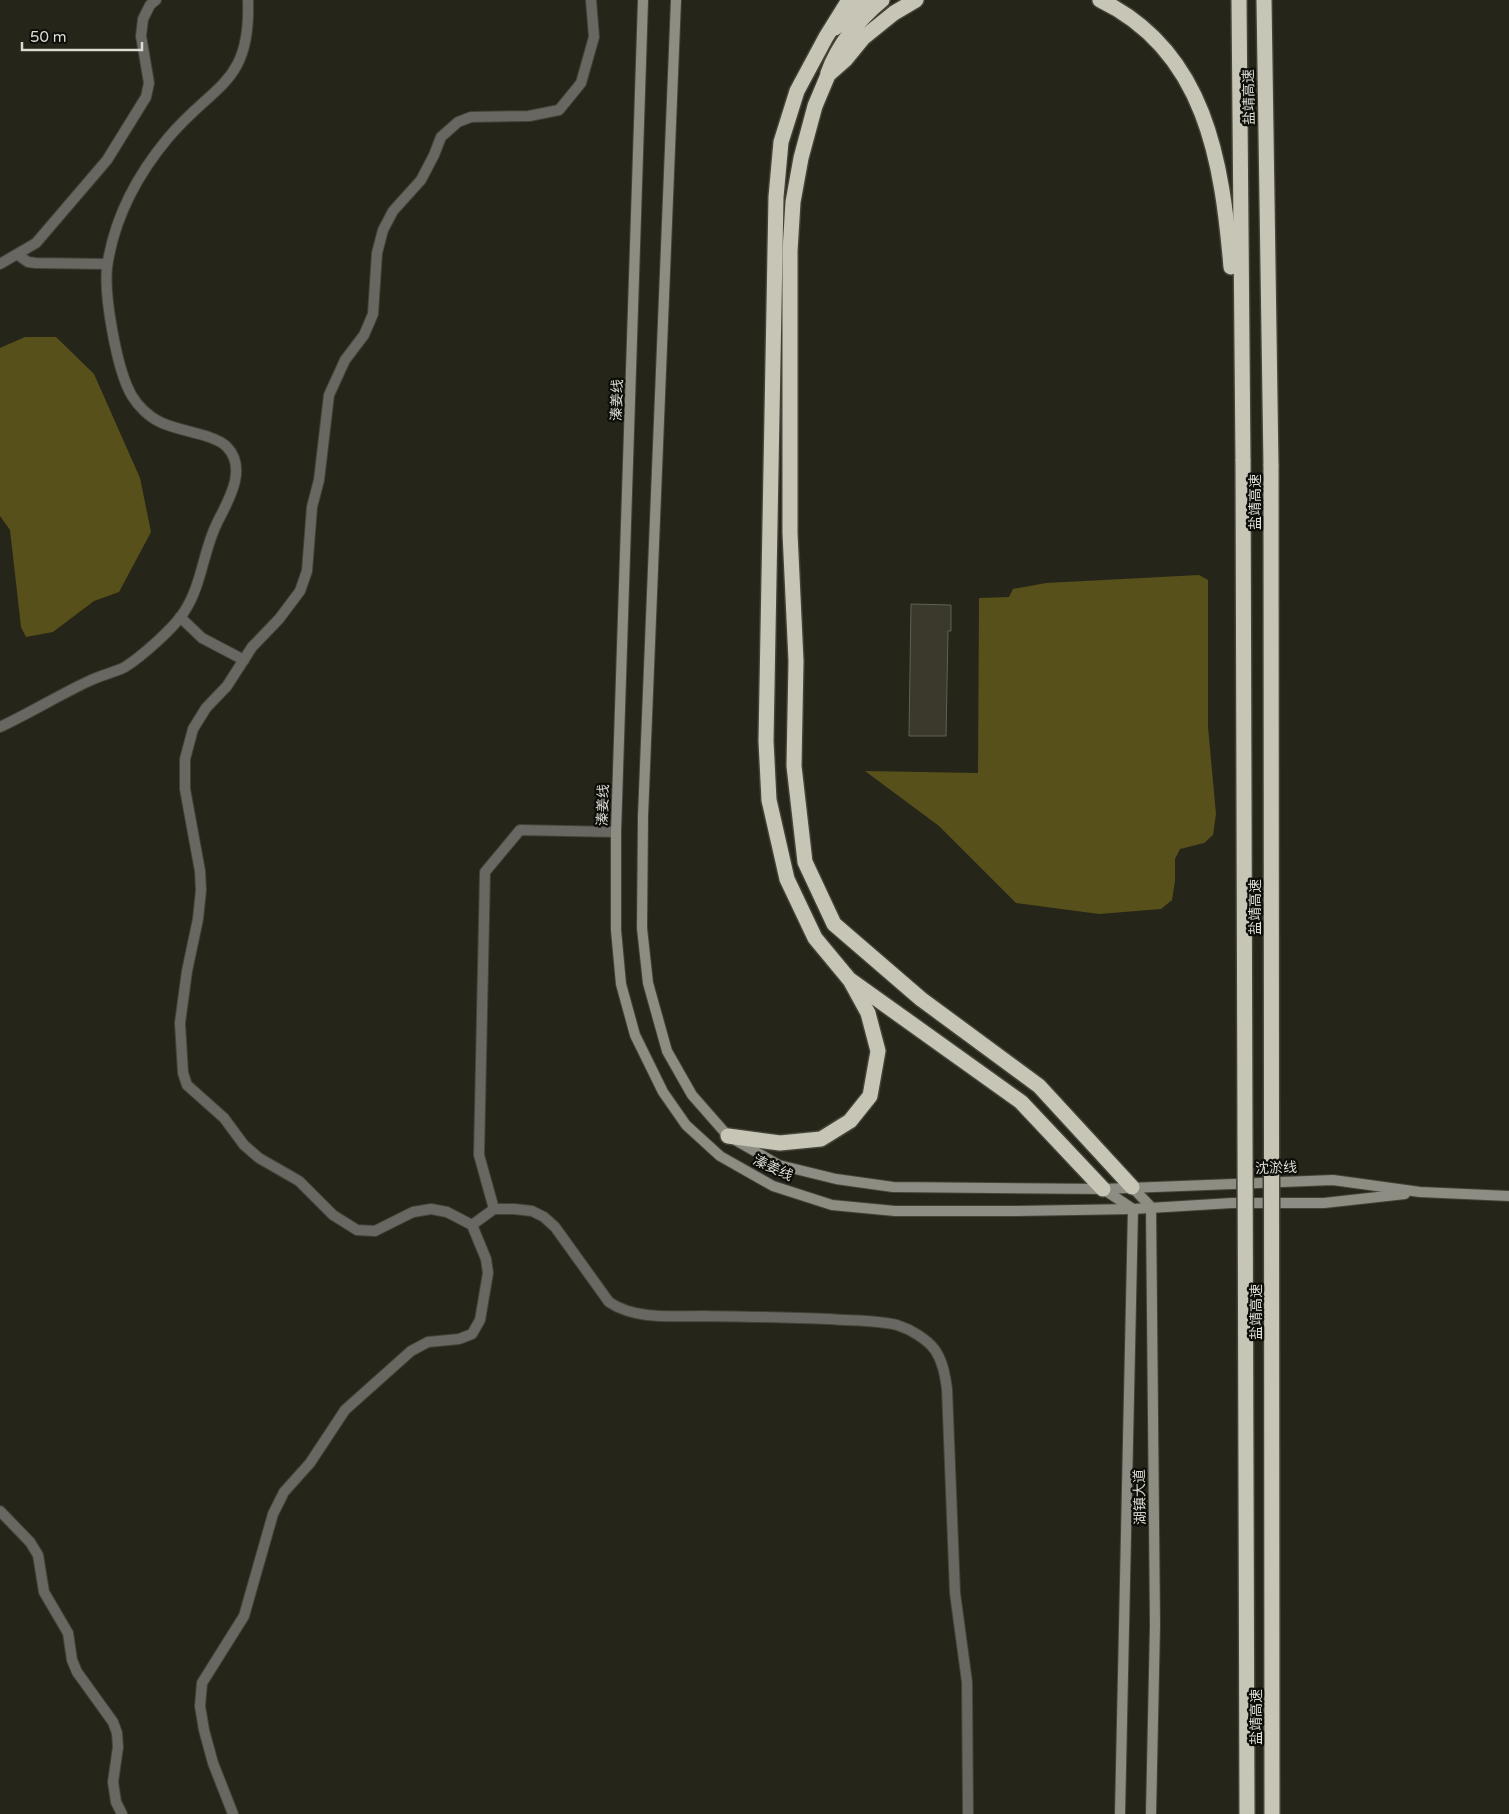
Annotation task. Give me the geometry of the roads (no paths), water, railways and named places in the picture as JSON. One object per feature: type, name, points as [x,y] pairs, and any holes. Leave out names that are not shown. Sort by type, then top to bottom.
[{"type":"highway","points":[[728,1136],[780,1144],[821,1139],[850,1121],[870,1096],[878,1051],[868,1012],[849,979],[814,938],[787,879],[769,800],[766,741],[776,198],[781,142],[797,91],[848,0]]},
{"type":"highway","points":[[826,37],[865,0]]},
{"type":"highway","points":[[882,0],[856,26],[835,55],[816,106],[793,202],[790,251],[790,533],[796,661],[794,766],[804,862],[834,924],[921,999],[1039,1086],[1132,1187]]},
{"type":"highway","points":[[828,75],[845,60],[863,38],[894,13],[916,0]]},
{"type":"highway","points":[[1100,0],[1152,34],[1181,69],[1198,100],[1212,138],[1226,214],[1240,354]]},
{"type":"highway","name":"盐靖高速","points":[[1239,0],[1240,354],[1243,461],[1247,1814]]},
{"type":"highway","name":"盐靖高速","points":[[1264,0],[1271,466],[1272,1814]]},
{"type":"highway","points":[[1264,26],[1270,0]]},
{"type":"highway","points":[[849,979],[1021,1102],[1103,1189]]},
{"type":"main road","name":"溱姜线","points":[[643,0],[616,832],[616,930],[619,966],[621,984],[635,1035],[663,1092],[686,1125],[720,1156],[773,1186],[832,1205],[895,1211],[1133,1209]]},
{"type":"main road","name":"溱姜线","points":[[676,0],[643,816],[642,928],[648,983],[667,1051],[692,1095],[728,1136],[779,1165],[836,1179],[893,1187],[1103,1189],[1132,1187]]},
{"type":"main road","name":"沈淤线","points":[[1132,1187],[1333,1180],[1420,1192],[1509,1196]]},
{"type":"main road","points":[[1132,1187],[1151,1207]]},
{"type":"main road","points":[[1103,1189],[1133,1209]]},
{"type":"main road","name":"沈淤线","points":[[1133,1209],[1232,1203],[1324,1204],[1420,1192]]},
{"type":"main road","name":"湖镇大道","points":[[1151,1207],[1155,1625],[1151,1814]]},
{"type":"main road","name":"湖镇大道","points":[[1120,1814],[1133,1209]]},
{"type":"lane","points":[[0,264],[18,255],[36,242],[107,160],[146,97],[149,84],[141,36],[142,19],[156,0]]},
{"type":"lane","points":[[0,728],[90,680],[127,666],[174,626],[198,583],[207,548],[234,490],[233,460],[227,447],[216,440],[179,430],[157,421],[142,409],[131,395],[109,316],[107,264],[118,221],[128,197],[145,169],[169,136],[230,78],[242,56],[248,34],[248,0]]},
{"type":"lane","points":[[232,1814],[213,1763],[204,1730],[200,1706],[202,1683],[244,1616],[273,1514],[284,1492],[310,1463],[345,1410],[411,1352],[428,1342],[459,1339],[472,1334],[480,1320],[488,1273],[486,1259],[472,1225],[447,1212],[431,1209],[412,1212],[375,1231],[357,1230],[333,1215],[299,1181],[259,1158],[244,1145],[224,1118],[187,1085],[183,1073],[180,1023],[187,971],[198,919],[201,890],[200,871],[185,789],[185,760],[193,729],[206,708],[226,686],[244,660],[300,590],[307,571],[312,507],[319,480],[329,395],[345,360],[364,335],[373,314],[377,253],[383,230],[393,211],[421,180],[441,137],[458,122],[471,117],[529,116],[559,110],[581,83],[594,37],[590,0]]},
{"type":"lane","points":[[18,255],[28,262],[36,263],[107,264]]},
{"type":"lane","points":[[180,617],[202,638],[244,660]]},
{"type":"lane","points":[[494,1209],[479,1155],[486,872],[520,830],[616,832]]},
{"type":"lane","points":[[472,1225],[494,1209],[532,1211],[544,1217],[555,1227],[609,1302],[621,1310],[633,1313],[679,1316],[866,1321],[898,1326],[919,1335],[934,1348],[943,1364],[947,1389],[954,1593],[966,1682],[968,1814]]},
{"type":"lane","points":[[0,1511],[30,1542],[38,1555],[44,1592],[68,1633],[72,1660],[77,1672],[113,1722],[117,1733],[118,1747],[113,1782],[116,1802],[122,1814]]}]
